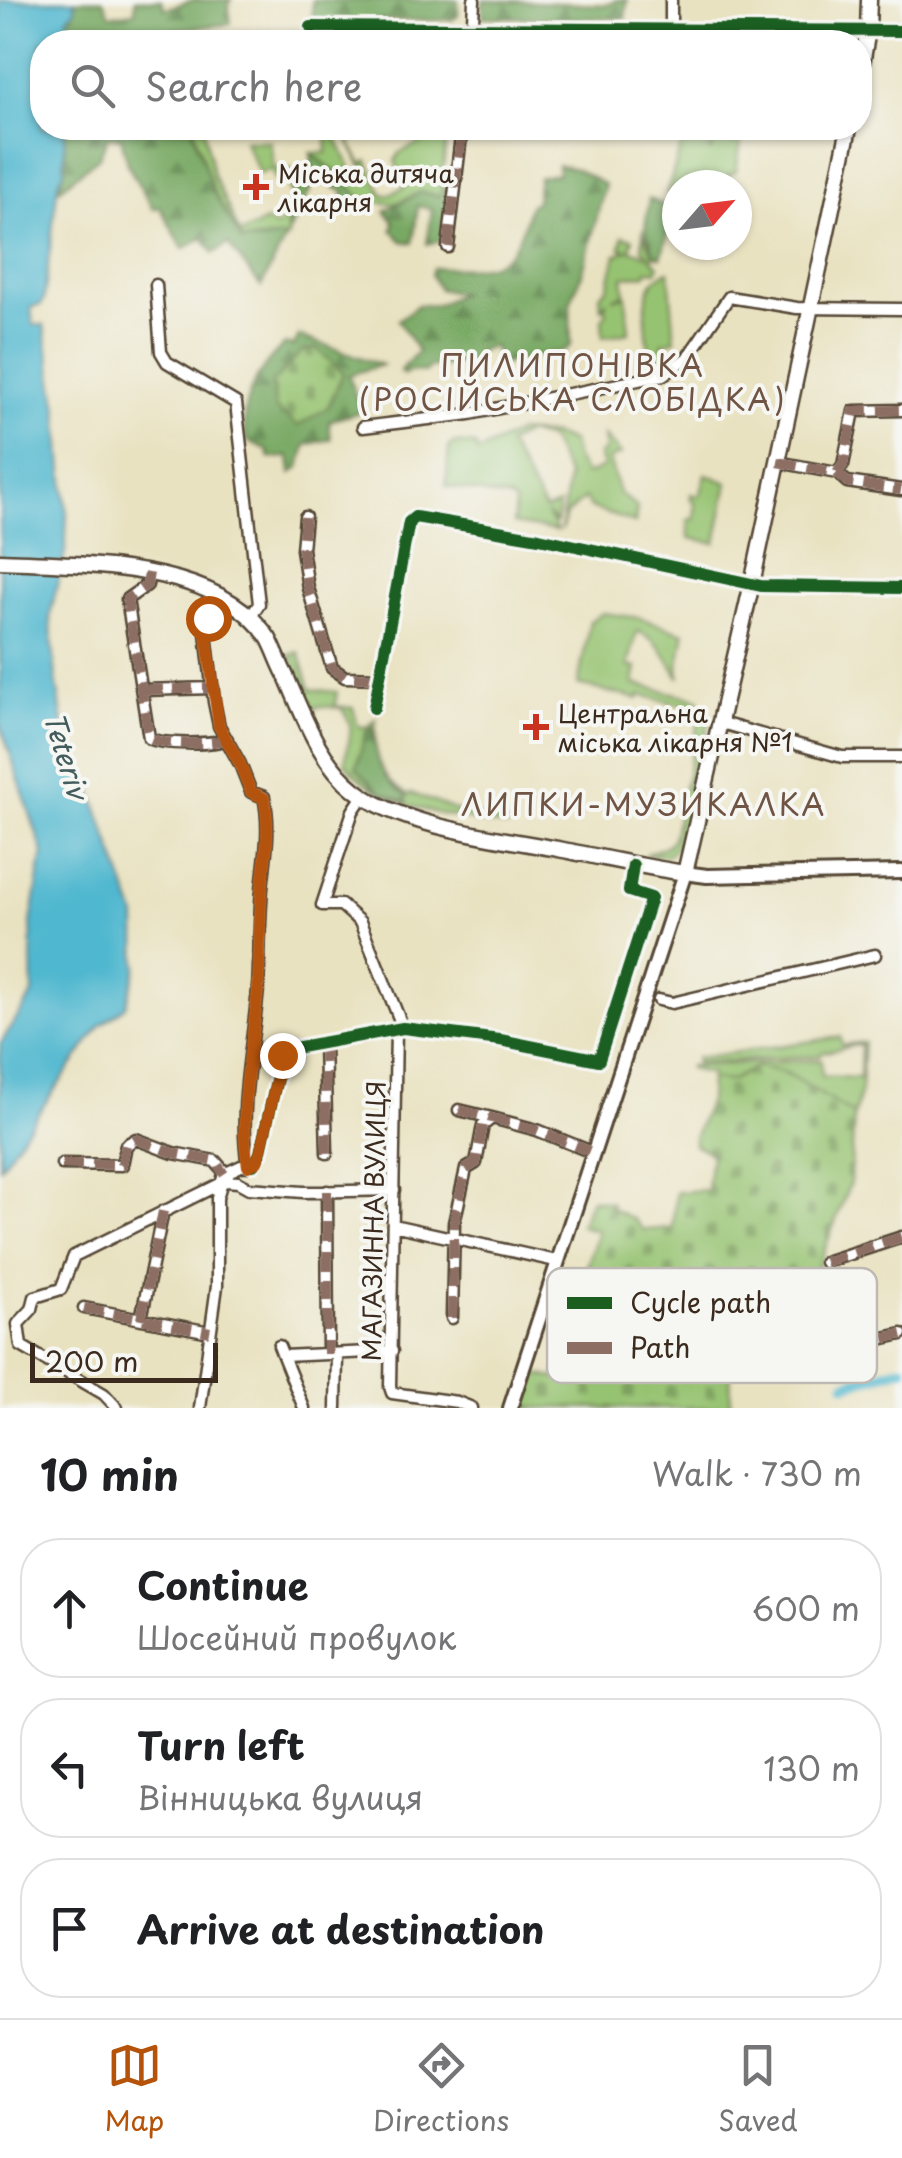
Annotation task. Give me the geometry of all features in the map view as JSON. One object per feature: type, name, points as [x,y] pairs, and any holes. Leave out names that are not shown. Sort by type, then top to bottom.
[{"type":"highway","points":[[866,0],[866,30]]},
{"type":"highway","points":[[683,873],[778,462],[845,140]]},
{"type":"highway","points":[[683,873],[721,723],[810,308]]},
{"type":"highway","points":[[0,561],[150,573],[216,596],[250,618],[268,637],[324,757],[341,779],[363,796],[401,815],[683,873]]},
{"type":"main road","points":[[683,873],[707,876],[902,872]]},
{"type":"main road","points":[[552,1268],[683,873]]},
{"type":"main road","points":[[554,1261],[683,873]]},
{"type":"main road","points":[[507,1408],[547,1283]]},
{"type":"street","points":[[474,0],[474,28]]},
{"type":"street","points":[[670,28],[671,0]]},
{"type":"street","points":[[311,28],[866,30]]},
{"type":"street","points":[[872,30],[902,31]]},
{"type":"street","points":[[448,247],[461,140]]},
{"type":"street","points":[[156,285],[161,352],[167,362],[236,402],[260,604],[250,618]]},
{"type":"street","points":[[363,427],[470,414],[662,375],[687,358],[729,297],[810,308],[902,309]]},
{"type":"street","points":[[838,473],[854,410],[902,410]]},
{"type":"street","points":[[778,462],[838,473],[848,482],[901,490]]},
{"type":"street","points":[[305,517],[302,550],[308,588],[332,668],[345,677],[380,678]]},
{"type":"street","points":[[374,708],[412,518],[540,538],[750,584],[902,588]]},
{"type":"street","points":[[150,573],[147,585],[127,599],[149,738],[154,742],[227,739]]},
{"type":"street","points":[[216,596],[206,633],[219,726],[251,792],[264,798],[267,812],[268,858],[262,888],[245,1146],[255,1188]]},
{"type":"street","points":[[142,690],[213,688]]},
{"type":"street","points":[[721,723],[842,757],[902,758]]},
{"type":"street","points":[[363,796],[353,811],[322,906],[342,905],[360,922],[399,1028]]},
{"type":"street","points":[[116,1408],[104,1394],[22,1346],[18,1324],[32,1309],[35,1297],[61,1289],[74,1256],[251,1165],[260,1154],[282,1055],[289,1049],[399,1028],[500,1040],[599,1060],[651,898],[629,891],[633,864]]},
{"type":"street","points":[[659,1000],[672,1003],[701,997],[874,954]]},
{"type":"street","name":"МАГАЗИННА ВУЛИЦЯ","points":[[399,1028],[392,1393],[457,1402],[472,1408]]},
{"type":"street","points":[[324,1043],[327,1153]]},
{"type":"street","points":[[459,1110],[537,1130],[589,1151]]},
{"type":"street","points":[[452,1318],[454,1223],[466,1168],[476,1163],[483,1125],[492,1118]]},
{"type":"street","points":[[62,1164],[122,1165],[126,1145],[136,1139],[172,1153],[215,1161],[222,1179],[216,1198],[218,1286],[200,1408]]},
{"type":"street","points":[[222,1179],[255,1188],[394,1190]]},
{"type":"street","points":[[327,1191],[336,1408]]},
{"type":"street","points":[[142,1319],[163,1211]]},
{"type":"street","points":[[394,1225],[554,1261]]},
{"type":"street","points":[[826,1262],[902,1237]]},
{"type":"street","points":[[84,1308],[210,1332]]},
{"type":"street","points":[[884,1338],[902,1334]]},
{"type":"street","points":[[304,1408],[281,1351],[392,1351]]},
{"type":"green space","points":[[75,0],[103,0],[110,15],[135,12],[135,0],[161,0],[165,9],[194,0],[231,0],[231,24],[169,30],[74,30],[67,18],[75,10]]},
{"type":"green space","points":[[312,0],[458,0],[458,16],[451,20],[313,21]]},
{"type":"green space","points":[[483,0],[607,5],[627,0],[625,19],[483,17]]},
{"type":"green space","points":[[65,140],[107,140],[99,157],[57,191],[64,172]]},
{"type":"green space","points":[[122,140],[196,140],[213,191],[242,241],[286,237],[261,287],[228,244],[214,253],[203,238],[183,249],[160,207],[153,209],[127,164]]},
{"type":"green space","points":[[197,140],[206,140],[213,175],[240,234],[266,221],[275,227],[283,222],[279,214],[286,209],[288,237],[241,241],[218,202]]},
{"type":"green space","points":[[326,140],[337,140],[357,181],[370,182],[348,140],[362,164],[368,161],[382,194],[388,195],[405,187],[395,161],[399,153],[427,140],[446,140],[441,196],[421,192],[395,204],[364,201],[311,153],[327,153]]},
{"type":"green space","points":[[683,140],[702,140],[711,151],[713,147],[707,140],[740,140],[736,170],[674,170]]},
{"type":"green space","points":[[244,141],[270,141],[274,168],[312,172],[292,193],[289,189],[301,180],[300,176],[278,183],[270,169],[260,174]]},
{"type":"green space","points":[[311,153],[364,201],[360,206],[351,205],[349,214],[343,204],[345,192],[316,179],[288,234],[289,206],[312,172]]},
{"type":"green space","points":[[558,165],[576,169],[605,185],[583,271],[570,303],[571,345],[564,351],[498,365],[494,346],[478,351],[476,360],[404,375],[400,371],[418,351],[398,320],[418,305],[437,305],[461,293],[439,289],[431,275],[433,268],[486,266],[507,255],[516,244],[529,206],[536,201],[539,177],[558,174]]},
{"type":"green space","points":[[442,188],[449,189],[446,240],[427,244],[432,209],[418,206],[413,243],[402,241],[392,230],[394,222],[385,211],[421,192],[440,196]]},
{"type":"green space","points":[[649,199],[662,204],[661,257],[654,254],[645,229]]},
{"type":"green space","points":[[643,233],[654,256],[651,258],[659,266],[656,271],[623,277],[625,294],[613,298],[626,296],[629,332],[603,337],[607,301],[601,308],[600,295],[608,287],[616,255],[627,250],[620,248],[623,236],[633,239],[630,250],[648,255],[642,248]]},
{"type":"green space","points":[[669,271],[675,340],[662,343],[669,367],[652,373],[646,301],[657,278]]},
{"type":"green space","points":[[299,336],[382,365],[349,375],[361,412],[329,421],[331,439],[306,445],[300,467],[291,474],[289,457],[270,458],[267,450],[247,440],[244,426],[247,400],[259,375],[285,344],[294,346]]},
{"type":"green space","points":[[316,348],[343,373],[328,407],[298,426],[276,409],[272,384],[301,352]]},
{"type":"green space","points":[[519,432],[554,435],[572,442],[586,475],[603,467],[599,454],[605,451],[604,436],[621,454],[609,459],[619,493],[637,507],[635,523],[590,508],[585,498],[566,515],[561,531],[568,477],[549,439],[527,433],[508,444],[545,510],[559,505],[556,523],[547,514],[557,531],[513,524],[515,503],[510,499],[446,486],[449,446],[453,443],[475,445],[478,452]]},
{"type":"green space","points":[[706,474],[728,483],[716,543],[689,538],[688,520],[695,519],[691,494],[700,496]]},
{"type":"green space","points":[[603,613],[640,618],[684,633],[680,678],[658,646],[637,631],[628,666],[637,668],[634,684],[699,699],[700,706],[640,695],[639,699],[578,685],[590,621]]},
{"type":"green space","points":[[299,652],[310,689],[337,692],[335,706],[353,708],[358,726],[368,727],[376,719],[379,763],[398,788],[460,812],[509,822],[508,827],[420,809],[378,792],[360,779],[345,763],[350,734],[346,715],[341,708],[319,706],[314,710],[290,655]]},
{"type":"green space","points":[[703,717],[710,719],[680,843],[667,856],[645,855],[673,839]]},
{"type":"green space","points":[[373,727],[380,766],[389,781],[406,795],[407,802],[380,792],[356,768],[367,729]]},
{"type":"green space","points":[[840,1037],[842,1045],[864,1042],[861,1091],[854,1115],[786,1073],[757,1067],[730,1081],[710,1079],[711,1074],[689,1069],[821,1060],[822,1076],[860,1078],[861,1044],[820,1056],[696,1063],[696,1058]]},
{"type":"green space","points":[[757,1066],[786,1073],[854,1115],[850,1183],[817,1268],[587,1268],[598,1231],[580,1226],[591,1199],[612,1203],[611,1208],[634,1220],[643,1230],[672,1228],[676,1192],[707,1190],[711,1153],[694,1145],[694,1138],[709,1100],[710,1079],[730,1081]]},
{"type":"green space","points":[[537,1374],[547,1376],[547,1383],[731,1383],[731,1408],[526,1408]]},
{"type":"water","name":"Teteriv","points":[[0,0],[75,0],[75,10],[67,18],[75,30],[30,30],[30,140],[65,140],[64,172],[58,182],[44,300],[31,307],[33,325],[44,325],[58,408],[67,515],[65,553],[50,615],[66,741],[92,792],[136,916],[137,967],[126,1006],[100,1026],[0,1167],[0,1044],[33,994],[31,922],[43,852],[0,724]]},
{"type":"waterway","points":[[877,1375],[902,1368]]},
{"type":"marked path","points":[[448,247],[461,140]]},
{"type":"marked path","points":[[837,473],[843,465],[854,411],[902,410]]},
{"type":"marked path","points":[[778,462],[837,473],[847,482],[901,490]]},
{"type":"marked path","points":[[305,517],[302,549],[308,588],[332,668],[345,677],[380,678]]},
{"type":"marked path","points":[[149,573],[147,585],[127,599],[149,738],[188,743],[227,739]]},
{"type":"marked path","points":[[143,690],[213,688]]},
{"type":"marked path","points":[[324,1043],[327,1153]]},
{"type":"marked path","points":[[459,1110],[492,1118]]},
{"type":"marked path","points":[[452,1318],[454,1223],[466,1169],[476,1163],[483,1125],[492,1118],[537,1130],[589,1151]]},
{"type":"marked path","points":[[62,1164],[122,1165],[126,1145],[136,1139],[173,1153],[215,1161],[224,1174]]},
{"type":"marked path","points":[[327,1191],[328,1354]]},
{"type":"marked path","points":[[141,1319],[163,1211]]},
{"type":"marked path","points":[[825,1262],[902,1237]]},
{"type":"marked path","points":[[84,1308],[210,1332]]},
{"type":"marked path","points":[[884,1338],[902,1334]]},
{"type":"cycle path","points":[[311,27],[754,30]]},
{"type":"cycle path","points":[[872,31],[902,31]]},
{"type":"cycle path","points":[[374,708],[409,522],[415,517],[539,538],[761,586],[902,588]]},
{"type":"cycle path","points":[[253,1165],[260,1154],[282,1055],[289,1049],[403,1028],[500,1040],[599,1060],[651,898],[629,891],[633,865]]},
{"type":"place","name":"Міська дитяча лікарня","points":[[256,187]]},
{"type":"place","name":"Центральна міська лікарня №1","points":[[536,727]]},
{"type":"district","name":"ПИЛИПОНІВКА (РОСІЙСЬКА СЛОБІДКА)","points":[[573,381]]},
{"type":"district","name":"ЛИПКИ-МУЗИКАЛКА","points":[[644,803]]},
{"type":"route","points":[[208,618],[206,633],[219,726],[251,792],[264,798],[267,812],[268,858],[262,888],[258,990],[247,1086],[248,1166],[257,1162],[260,1154],[282,1055]]}]
